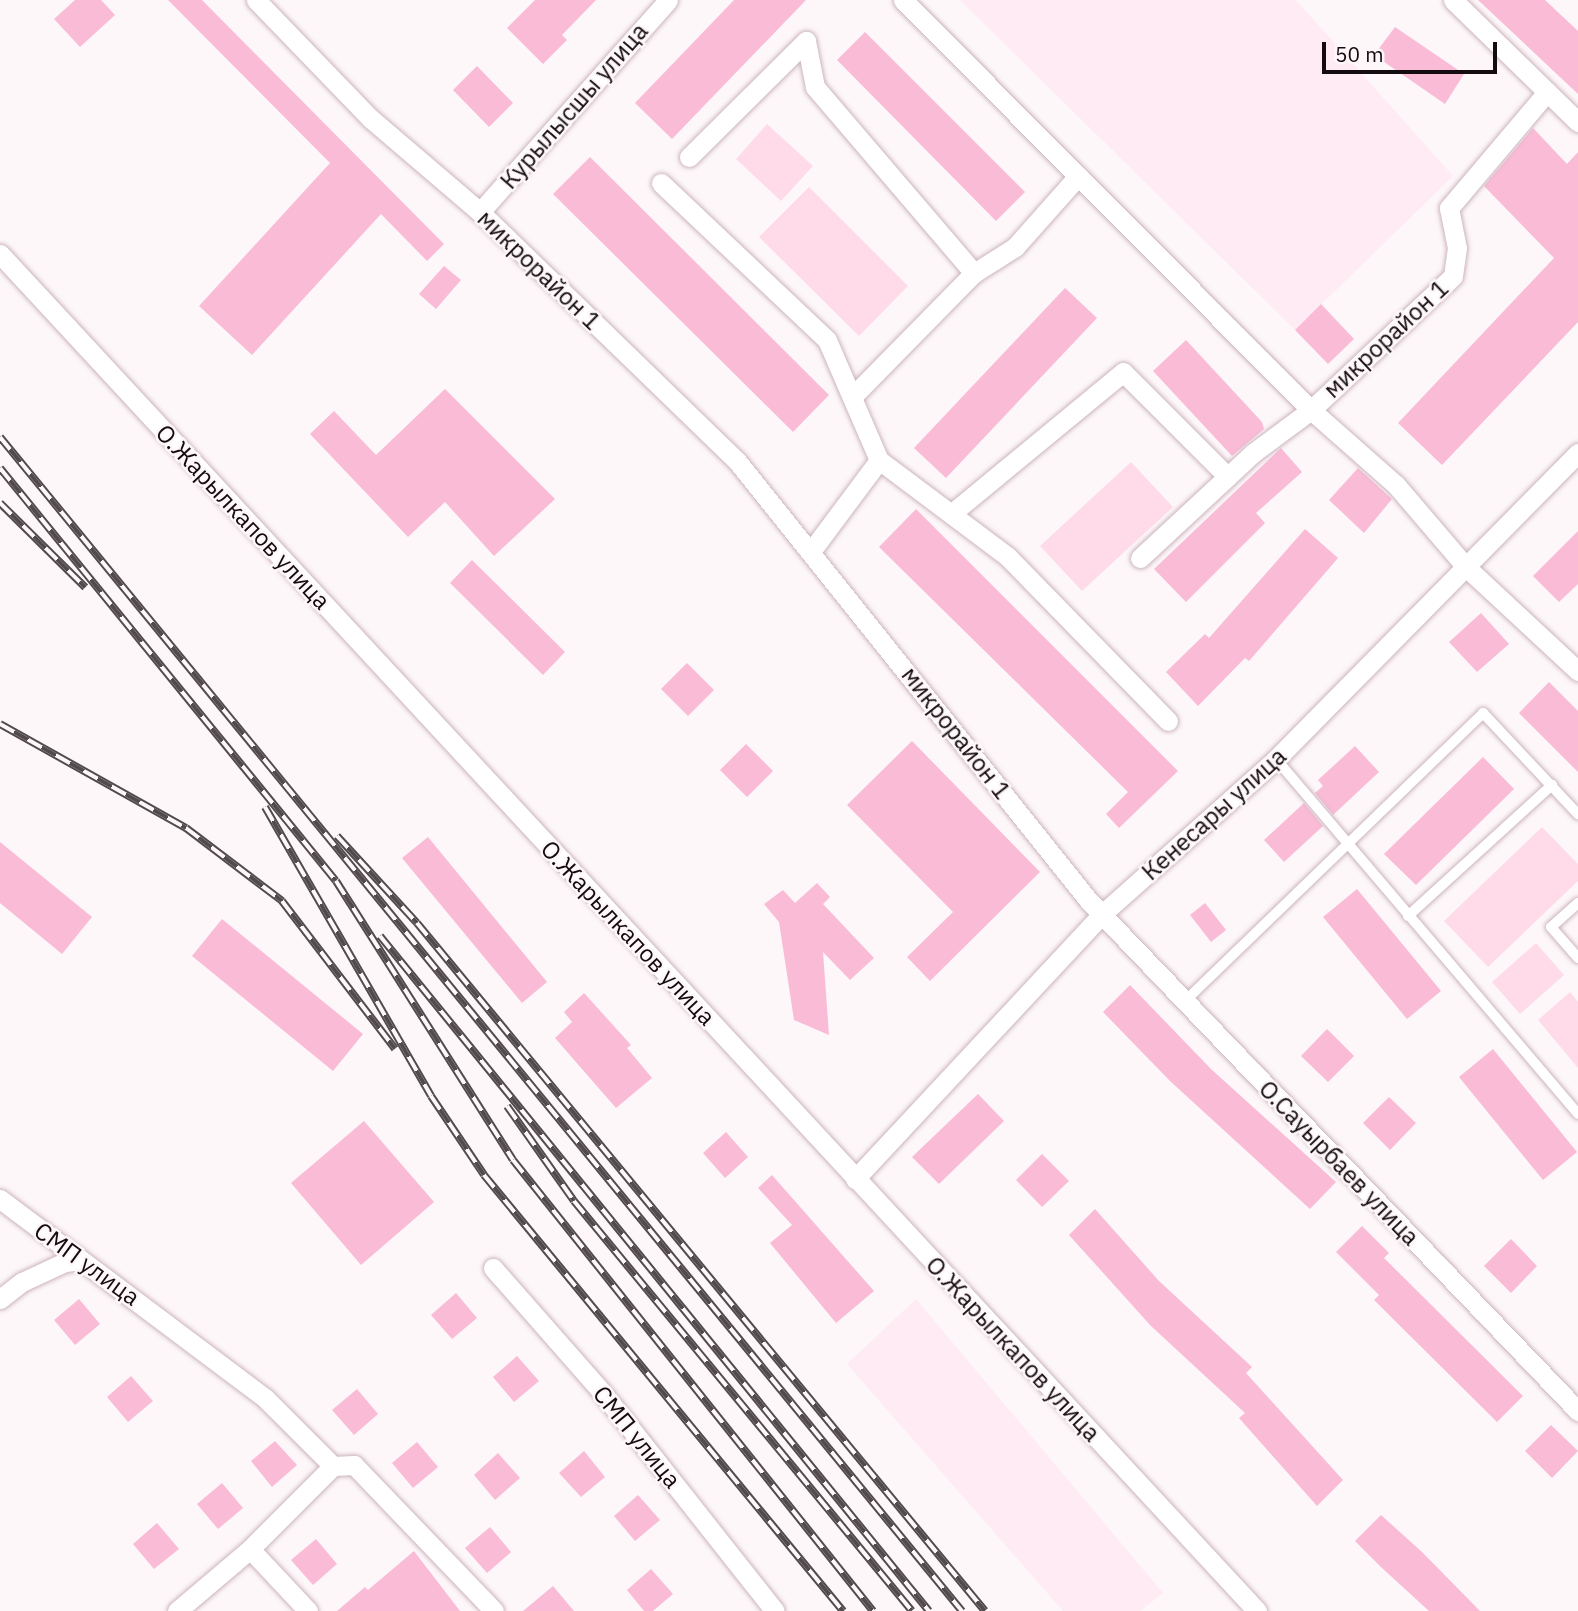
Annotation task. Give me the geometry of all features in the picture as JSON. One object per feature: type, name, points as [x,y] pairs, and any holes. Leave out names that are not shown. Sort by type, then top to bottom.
[{"type":"street","name":"микрорайон 1","points":[[256,0],[371,119],[480,212],[737,461],[812,550],[1101,915]]},
{"type":"street","name":"Курылысшы улица","points":[[480,212],[668,0]]},
{"type":"street","name":"микрорайон 1","points":[[903,0],[1311,410],[1396,485],[1466,567],[1578,671]]},
{"type":"street","points":[[1453,0],[1578,122]]},
{"type":"street","points":[[689,157],[807,41],[816,87],[974,273]]},
{"type":"street","name":"микрорайон 1","points":[[1140,558],[1228,477],[1311,410],[1454,276],[1457,248],[1449,208],[1547,92]]},
{"type":"street","points":[[852,397],[974,273],[1015,247],[1078,176]]},
{"type":"street","points":[[661,183],[827,340],[879,460],[1008,557],[1168,721]]},
{"type":"street","name":"О.Жарылкапов улица","points":[[0,254],[1257,1611]]},
{"type":"street","points":[[951,514],[1123,372],[1228,477]]},
{"type":"street","name":"Кенесары улица","points":[[855,1179],[1101,915],[1276,759],[1578,453]]},
{"type":"street","points":[[812,550],[879,460]]},
{"type":"street","name":"О.Сауырбаев улица","points":[[1101,915],[1578,1410]]},
{"type":"street","name":"СМП улица","points":[[0,1199],[265,1398],[333,1466],[354,1465],[494,1611]]},
{"type":"street","points":[[0,1300],[22,1282],[65,1262],[81,1260]]},
{"type":"street","name":"СМП улица","points":[[493,1268],[601,1391],[775,1611]]},
{"type":"street","points":[[177,1611],[250,1549],[333,1466]]},
{"type":"street","points":[[250,1549],[308,1611]]},
{"type":"lane","points":[[1183,1002],[1483,713],[1578,814]]},
{"type":"lane","points":[[1276,759],[1578,1114]]},
{"type":"lane","points":[[1408,916],[1552,785]]},
{"type":"lane","points":[[1578,903],[1551,927],[1578,957]]},
{"type":"shaded area","points":[[960,0],[1296,0],[1453,176],[1295,330]]},
{"type":"shaded area","points":[[767,124],[813,166],[781,201],[736,159]]},
{"type":"shaded area","points":[[809,187],[908,286],[859,336],[759,237]]},
{"type":"shaded area","points":[[1131,462],[1173,507],[1082,591],[1040,546]]},
{"type":"shaded area","points":[[1542,827],[1578,864],[1578,881],[1488,967],[1444,921]]},
{"type":"shaded area","points":[[1536,943],[1564,975],[1520,1014],[1492,982]]},
{"type":"shaded area","points":[[1570,992],[1578,1002],[1578,1068],[1538,1020]]},
{"type":"shaded area","points":[[916,1299],[1163,1593],[1140,1611],[1063,1611],[847,1364]]},
{"type":"building","points":[[75,0],[101,0],[115,15],[80,47],[54,19]]},
{"type":"building","points":[[168,0],[202,0],[444,244],[427,261],[381,214],[252,355],[199,306],[330,163]]},
{"type":"building","points":[[535,0],[596,0],[562,35],[567,40],[543,64],[507,28]]},
{"type":"building","points":[[734,0],[806,0],[672,139],[635,103]]},
{"type":"building","points":[[1478,0],[1545,0],[1578,31],[1578,94]]},
{"type":"building","points":[[1395,27],[1464,74],[1445,104],[1374,55]]},
{"type":"building","points":[[865,32],[1025,192],[996,221],[837,60]]},
{"type":"building","points":[[477,66],[513,103],[489,127],[453,90]]},
{"type":"building","points":[[1533,128],[1567,164],[1578,152],[1578,322],[1442,465],[1398,423],[1554,258],[1484,186]]},
{"type":"building","points":[[590,157],[829,395],[793,432],[553,194]]},
{"type":"building","points":[[444,266],[461,280],[436,309],[419,294]]},
{"type":"building","points":[[1065,288],[1097,318],[946,478],[914,448]]},
{"type":"building","points":[[1321,304],[1354,339],[1328,364],[1295,330]]},
{"type":"building","points":[[1186,340],[1262,422],[1264,429],[1232,456],[1153,371]]},
{"type":"building","points":[[445,389],[555,499],[494,556],[445,502],[408,537],[310,434],[334,411],[376,455]]},
{"type":"building","points":[[1281,448],[1302,472],[1256,513],[1265,523],[1186,602],[1154,569]]},
{"type":"building","points":[[1358,468],[1392,499],[1364,533],[1329,500]]},
{"type":"building","points":[[916,509],[1178,771],[1119,828],[1106,814],[1128,792],[879,547]]},
{"type":"building","points":[[1305,529],[1338,558],[1249,661],[1245,658],[1198,706],[1166,672],[1205,634],[1209,638]]},
{"type":"building","points":[[1578,531],[1578,584],[1559,602],[1533,576]]},
{"type":"building","points":[[472,560],[565,652],[543,675],[450,583]]},
{"type":"building","points":[[1481,613],[1509,644],[1477,672],[1449,642]]},
{"type":"building","points":[[687,663],[714,690],[688,716],[661,689]]},
{"type":"building","points":[[1549,682],[1578,711],[1578,772],[1519,713]]},
{"type":"building","points":[[912,741],[1040,872],[930,981],[907,957],[953,912],[847,805]]},
{"type":"building","points":[[746,744],[773,771],[747,797],[720,770]]},
{"type":"building","points":[[1355,746],[1379,772],[1333,815],[1315,793],[1323,786],[1318,780]]},
{"type":"building","points":[[1483,757],[1514,789],[1416,885],[1384,854]]},
{"type":"building","points":[[1304,803],[1323,826],[1284,862],[1264,840]]},
{"type":"building","points":[[428,837],[547,982],[522,1003],[402,858]]},
{"type":"building","points":[[0,842],[92,917],[62,954],[0,903]]},
{"type":"building","points":[[817,883],[830,897],[823,904],[874,958],[850,980],[823,952],[829,1035],[794,1020],[779,922],[764,904],[783,890],[795,903]]},
{"type":"building","points":[[1357,889],[1441,991],[1407,1019],[1323,917]]},
{"type":"building","points":[[1205,903],[1226,930],[1211,942],[1190,915]]},
{"type":"building","points":[[222,919],[363,1034],[333,1071],[192,956]]},
{"type":"building","points":[[1130,985],[1211,1069],[1336,1182],[1310,1209],[1170,1081],[1103,1012]]},
{"type":"building","points":[[584,993],[631,1045],[627,1048],[652,1078],[616,1108],[555,1038],[572,1022],[564,1012]]},
{"type":"building","points":[[1327,1029],[1354,1056],[1328,1082],[1301,1056]]},
{"type":"building","points":[[1493,1049],[1577,1152],[1543,1180],[1459,1077]]},
{"type":"building","points":[[978,1094],[1004,1121],[939,1184],[912,1157]]},
{"type":"building","points":[[1389,1097],[1416,1123],[1390,1150],[1363,1123]]},
{"type":"building","points":[[364,1121],[434,1202],[361,1265],[291,1183]]},
{"type":"building","points":[[726,1132],[748,1157],[725,1178],[703,1153]]},
{"type":"building","points":[[1042,1154],[1069,1181],[1042,1207],[1016,1180]]},
{"type":"building","points":[[772,1175],[874,1291],[836,1323],[770,1243],[792,1225],[758,1188]]},
{"type":"building","points":[[1095,1209],[1159,1281],[1252,1367],[1246,1373],[1343,1480],[1317,1506],[1239,1418],[1245,1413],[1151,1326],[1069,1235]]},
{"type":"building","points":[[1362,1226],[1389,1253],[1384,1258],[1523,1396],[1497,1422],[1374,1300],[1379,1295],[1336,1252]]},
{"type":"building","points":[[1511,1239],[1537,1266],[1511,1293],[1484,1266]]},
{"type":"building","points":[[456,1293],[477,1318],[452,1339],[431,1315]]},
{"type":"building","points":[[79,1299],[100,1324],[75,1345],[54,1320]]},
{"type":"building","points":[[517,1356],[539,1381],[514,1402],[493,1377]]},
{"type":"building","points":[[131,1376],[153,1401],[128,1422],[107,1397]]},
{"type":"building","points":[[357,1389],[378,1414],[354,1435],[332,1410]]},
{"type":"building","points":[[1551,1425],[1578,1451],[1552,1478],[1525,1451]]},
{"type":"building","points":[[275,1441],[297,1465],[272,1487],[251,1461]]},
{"type":"building","points":[[417,1442],[438,1467],[413,1488],[392,1463]]},
{"type":"building","points":[[584,1451],[605,1477],[581,1497],[559,1473]]},
{"type":"building","points":[[498,1453],[520,1478],[495,1500],[474,1475]]},
{"type":"building","points":[[222,1483],[243,1508],[218,1529],[197,1504]]},
{"type":"building","points":[[638,1495],[660,1520],[635,1541],[614,1516]]},
{"type":"building","points":[[1381,1515],[1480,1611],[1429,1611],[1382,1568],[1355,1541]]},
{"type":"building","points":[[157,1523],[179,1549],[154,1569],[133,1544]]},
{"type":"building","points":[[490,1527],[511,1552],[487,1573],[465,1548]]},
{"type":"building","points":[[316,1539],[337,1564],[313,1585],[291,1560]]},
{"type":"building","points":[[414,1551],[460,1611],[337,1611],[365,1587],[368,1590]]},
{"type":"building","points":[[651,1569],[673,1594],[653,1611],[644,1611],[627,1590]]},
{"type":"building","points":[[553,1586],[574,1611],[523,1611]]},
{"type":"railway","points":[[0,437],[962,1611]]},
{"type":"railway","points":[[0,468],[336,881],[513,1160],[873,1611]]},
{"type":"railway","points":[[0,503],[85,587]]},
{"type":"railway","points":[[0,724],[186,828],[282,901],[395,1049]]},
{"type":"railway","points":[[265,807],[431,1096],[484,1175],[843,1611]]},
{"type":"railway","points":[[337,836],[417,923],[985,1611]]},
{"type":"railway","points":[[380,936],[929,1611]]},
{"type":"railway","points":[[507,1106],[574,1201],[912,1611]]}]
